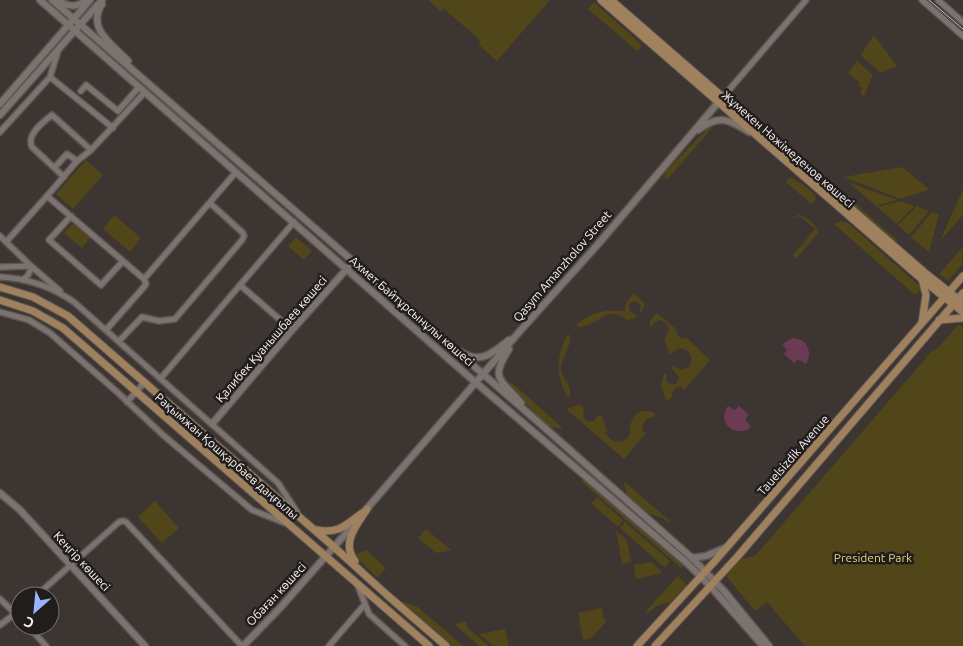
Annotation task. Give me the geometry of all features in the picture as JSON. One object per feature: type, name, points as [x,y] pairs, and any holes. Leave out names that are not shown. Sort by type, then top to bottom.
[{"type":"main road","name":"Жұмекен Нәжімеденов көшесі","points":[[601,0],[721,100],[947,295]]},
{"type":"main road","name":"Жұмекен Нәжімеденов көшесі","points":[[610,0],[721,100],[756,136],[922,279],[958,302],[963,312]]},
{"type":"main road","name":"Tauelsizdik Avenue","points":[[637,646],[726,548],[963,276]]},
{"type":"main road","points":[[922,279],[926,295],[922,323]]},
{"type":"main road","points":[[0,287],[33,297],[68,316],[446,646]]},
{"type":"main road","name":"Tauelsizdik Avenue","points":[[655,646],[713,584],[939,320],[958,302],[963,293]]},
{"type":"main road","name":"Рақымжан Қошқарбаев даңғылы","points":[[0,300],[33,311],[63,328],[429,646]]},
{"type":"main road","points":[[939,320],[963,318]]},
{"type":"main road","points":[[314,529],[326,532],[338,530],[367,509]]},
{"type":"main road","points":[[367,509],[352,532],[348,544],[354,560],[373,583]]},
{"type":"street","name":"Ахмет Байтұрсынұлы көшесі","points":[[40,0],[68,25],[77,28],[135,73],[537,421],[692,558],[703,574]]},
{"type":"street","name":"Ахмет Байтұрсынұлы көшесі","points":[[52,0],[74,19],[77,28],[139,87],[476,382],[703,574],[769,646]]},
{"type":"street","points":[[59,0],[63,4],[73,6],[86,0]]},
{"type":"street","points":[[0,104],[90,0]]},
{"type":"street","points":[[0,114],[103,0]]},
{"type":"street","points":[[103,0],[99,9],[97,26],[102,36],[127,60],[135,73]]},
{"type":"street","name":"Qasym Amanzholov Street","points":[[334,547],[520,331],[600,242],[806,0]]},
{"type":"street","points":[[922,0],[963,36]]},
{"type":"street","points":[[938,0],[963,22]]},
{"type":"street","points":[[0,132],[50,77],[59,48]]},
{"type":"street","points":[[50,77],[113,128]]},
{"type":"street","points":[[81,91],[86,85],[118,111],[139,87]]},
{"type":"street","points":[[6,242],[78,161],[113,128],[145,92]]},
{"type":"street","points":[[64,177],[32,147],[30,142],[31,136],[51,116],[54,116],[91,150]]},
{"type":"street","points":[[687,139],[711,122],[722,119],[732,122],[756,136]]},
{"type":"street","points":[[55,168],[67,154],[78,161]]},
{"type":"street","points":[[144,278],[236,172]]},
{"type":"street","points":[[47,196],[144,278],[146,284],[106,330]]},
{"type":"street","points":[[119,341],[142,317],[159,321],[175,319],[242,240],[243,233],[210,203]]},
{"type":"street","points":[[71,216],[49,240],[101,285],[123,261]]},
{"type":"street","points":[[161,378],[294,222]]},
{"type":"street","points":[[0,236],[31,267],[119,341],[278,483],[300,517]]},
{"type":"street","name":"Қалибек Қуанышбаев көшесі","points":[[212,424],[353,262]]},
{"type":"street","points":[[0,266],[31,267]]},
{"type":"street","points":[[23,280],[28,275],[31,267]]},
{"type":"street","points":[[0,277],[23,280],[60,292],[72,301]]},
{"type":"street","points":[[240,285],[292,330]]},
{"type":"street","points":[[0,312],[29,320],[50,333],[162,435],[252,510],[290,525]]},
{"type":"street","points":[[432,331],[463,354],[475,358],[490,355],[520,331]]},
{"type":"street","points":[[520,331],[501,363],[498,373],[502,383],[537,421]]},
{"type":"street","points":[[127,402],[144,383]]},
{"type":"street","name":"Кеңгір көшесі","points":[[0,493],[20,510],[145,646]]},
{"type":"street","points":[[48,586],[118,522],[123,521],[242,646]]},
{"type":"street","name":"Обаған көшесі","points":[[242,646],[280,608],[334,547]]},
{"type":"street","points":[[692,558],[706,556],[726,548]]},
{"type":"street","points":[[356,583],[369,614],[405,646]]},
{"type":"street","name":"Ахмет Байтұрсынұлы көшесі","points":[[713,584],[763,646]]},
{"type":"street","points":[[329,646],[365,604]]},
{"type":"street","points":[[37,636],[46,646]]},
{"type":"green space","points":[[428,0],[550,0],[497,61],[479,45],[480,40],[444,9],[440,11]]},
{"type":"green space","points":[[594,2],[640,43],[641,47],[637,51],[588,9]]},
{"type":"green space","points":[[874,35],[898,66],[881,73],[861,56]]},
{"type":"green space","points":[[857,61],[873,75],[864,96],[860,93],[862,88],[858,85],[860,83],[848,73]]},
{"type":"green space","points":[[710,126],[712,128],[667,180],[664,176],[666,171]]},
{"type":"green space","points":[[86,160],[103,175],[73,209],[56,194]]},
{"type":"green space","points":[[902,167],[929,189],[900,199],[844,177]]},
{"type":"green space","points":[[790,177],[811,191],[816,197],[814,202],[810,203],[786,182]]},
{"type":"green space","points":[[831,182],[898,241],[887,237],[830,186]]},
{"type":"green space","points":[[848,182],[898,200],[876,206]]},
{"type":"green space","points":[[963,189],[963,215],[940,241]]},
{"type":"green space","points":[[901,201],[914,206],[897,224],[877,207]]},
{"type":"green space","points":[[917,206],[929,211],[909,235],[898,225]]},
{"type":"green space","points":[[932,212],[939,214],[929,252],[911,237]]},
{"type":"green space","points":[[114,215],[141,238],[130,252],[103,229]]},
{"type":"green space","points":[[798,215],[810,220],[819,232],[796,259],[793,255],[815,229],[800,216],[789,219]]},
{"type":"green space","points":[[841,221],[848,223],[922,288],[915,295],[834,224]]},
{"type":"green space","points":[[73,223],[90,238],[82,248],[64,233]]},
{"type":"green space","points":[[296,237],[312,251],[304,260],[288,246]]},
{"type":"green space","points":[[963,247],[962,265],[948,281],[939,274]]},
{"type":"green space","points":[[634,293],[645,304],[641,313],[639,312],[641,307],[639,303],[633,301],[629,304],[629,310],[638,317],[628,320],[619,315],[608,314],[589,325],[579,327],[576,325],[587,317],[599,312],[625,311],[626,303]]},
{"type":"green space","points":[[655,314],[658,314],[677,330],[677,334],[682,339],[687,338],[710,360],[684,390],[681,386],[676,388],[668,401],[661,386],[664,373],[667,374],[666,379],[668,383],[675,384],[679,377],[672,369],[672,366],[679,369],[688,367],[691,363],[691,358],[687,350],[682,349],[671,354],[669,353],[664,339],[669,330],[667,324],[660,320],[650,326],[650,321]]},
{"type":"green space","name":"President Park","points":[[959,324],[963,327],[963,646],[805,646],[767,602],[755,611],[726,576],[741,559],[755,556],[932,351],[938,348]]},
{"type":"green space","points":[[568,334],[570,341],[561,370],[570,387],[568,398],[559,374],[559,358]]},
{"type":"green space","points":[[512,383],[562,427],[560,429],[548,426],[504,384]]},
{"type":"green space","points":[[579,405],[584,408],[583,417],[587,421],[592,422],[599,415],[602,416],[607,431],[605,432],[611,439],[619,442],[629,436],[631,431],[629,430],[630,424],[638,413],[646,411],[656,414],[652,418],[648,418],[643,424],[642,430],[646,433],[624,459],[566,409]]},
{"type":"green space","points":[[586,480],[684,566],[681,568],[581,481]]},
{"type":"green space","points":[[625,482],[670,521],[668,523],[663,518],[647,513],[628,497]]},
{"type":"green space","points":[[597,497],[623,520],[618,527],[591,503]]},
{"type":"green space","points":[[155,501],[179,528],[162,543],[138,517]]},
{"type":"green space","points":[[625,522],[670,561],[665,568],[620,528]]},
{"type":"green space","points":[[426,529],[451,550],[436,553],[418,538]]},
{"type":"green space","points":[[616,531],[627,540],[631,562],[622,564]]},
{"type":"green space","points":[[366,550],[386,568],[377,578],[355,555]]},
{"type":"green space","points":[[651,562],[662,571],[659,574],[636,579],[634,565]]},
{"type":"green space","points":[[678,576],[687,585],[671,602],[656,606],[648,613],[646,611]]},
{"type":"green space","points":[[401,601],[418,607],[463,646],[452,646]]},
{"type":"green space","points":[[602,608],[604,618],[607,621],[591,638],[583,640],[578,613]]},
{"type":"green space","points":[[466,621],[468,628],[489,646],[479,646],[454,624]]},
{"type":"green space","points":[[505,629],[509,646],[493,646],[479,634]]},
{"type":"shaded area","points":[[793,338],[805,343],[809,350],[806,364],[798,359],[794,363],[784,354],[787,350],[782,344]]},
{"type":"shaded area","points":[[728,406],[735,410],[739,406],[749,415],[745,419],[751,427],[739,431],[729,427],[724,418]]},
{"type":"tram line","points":[[929,0],[963,29]]}]
